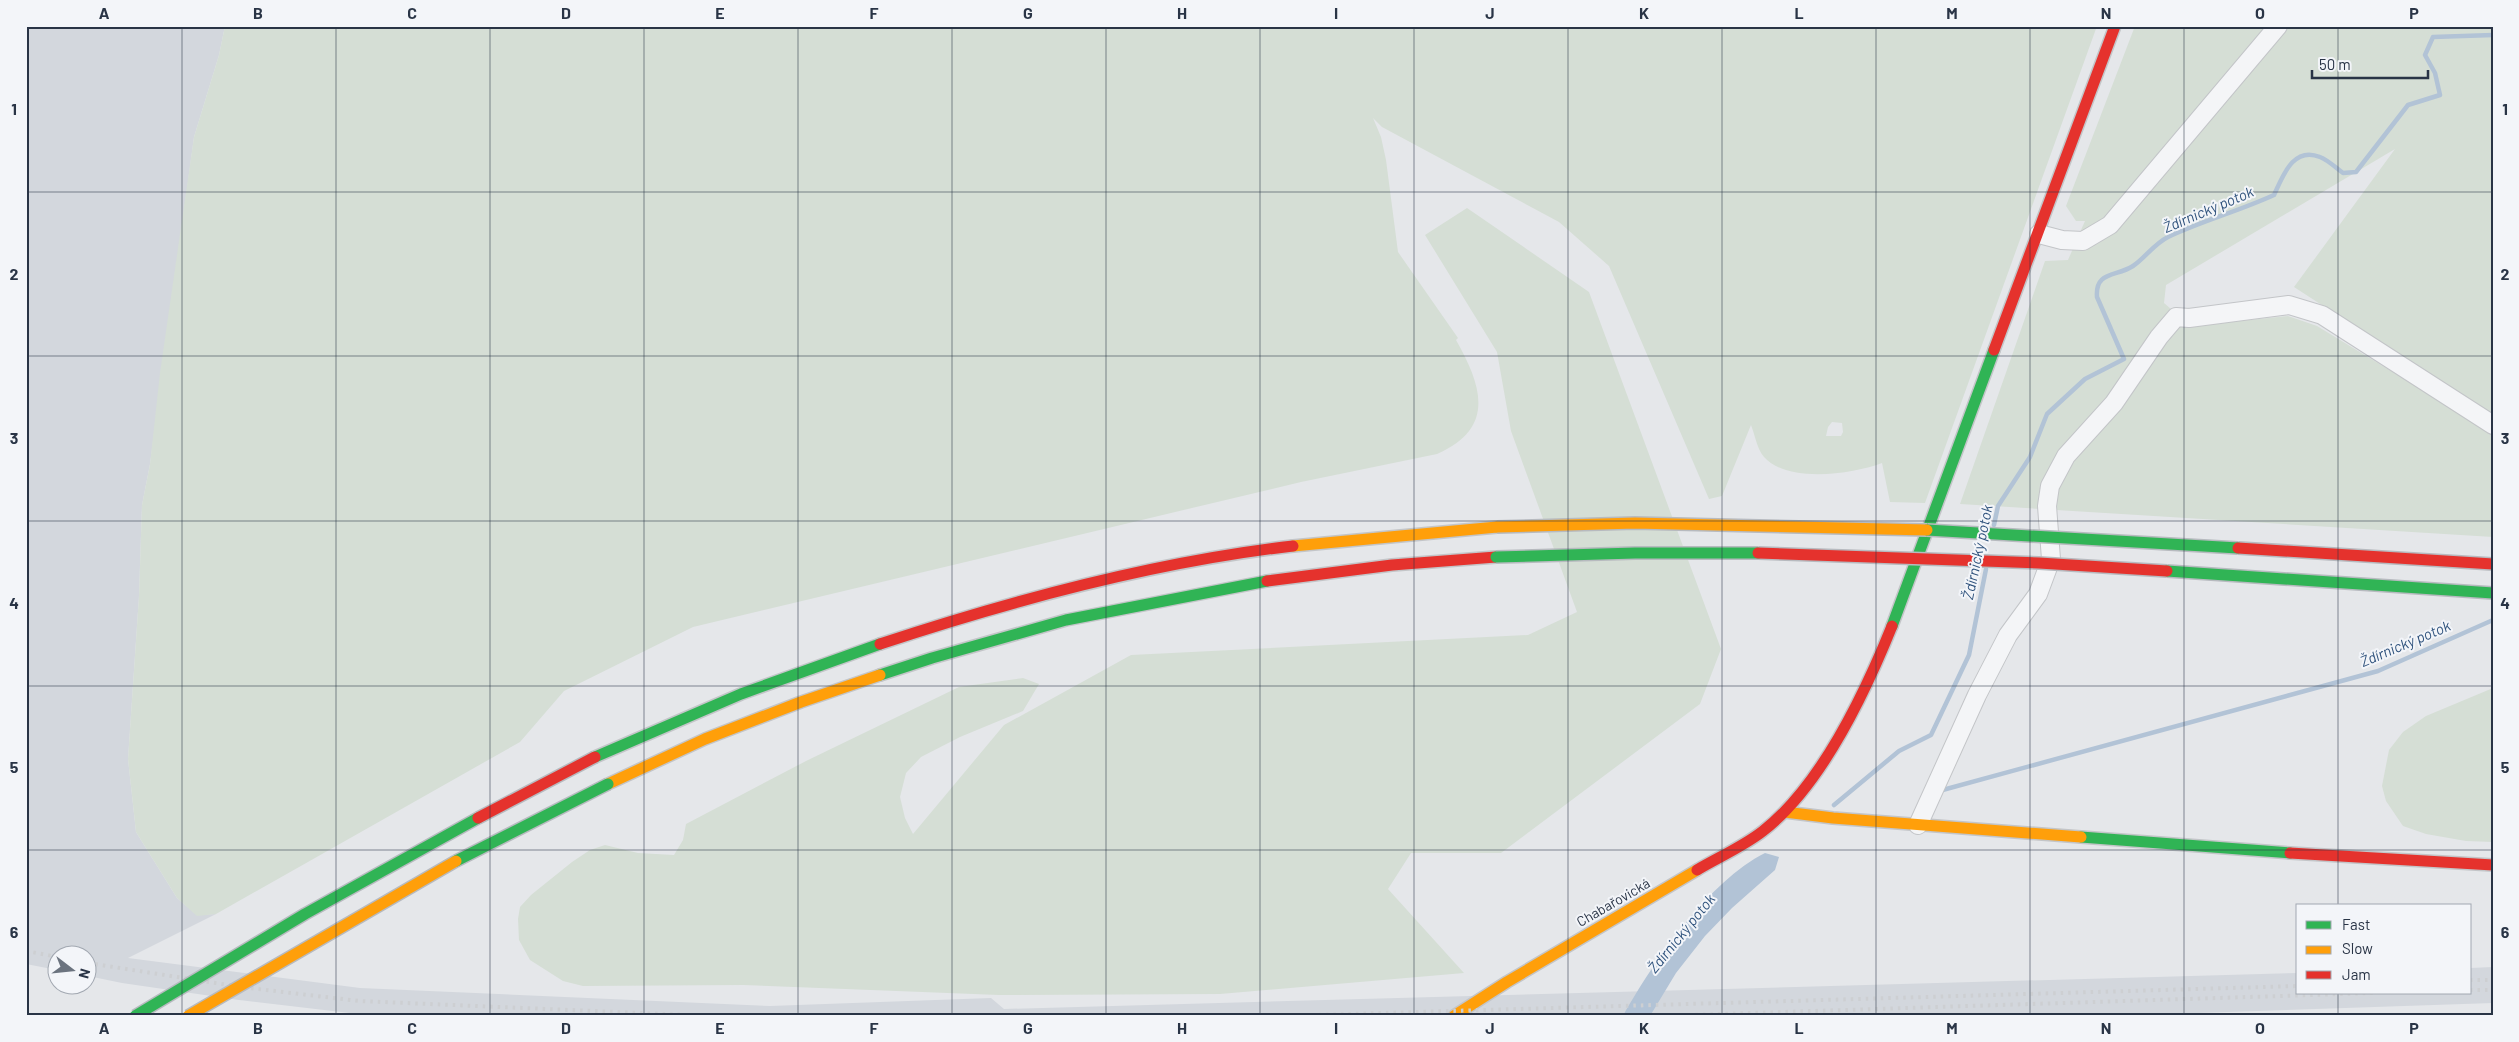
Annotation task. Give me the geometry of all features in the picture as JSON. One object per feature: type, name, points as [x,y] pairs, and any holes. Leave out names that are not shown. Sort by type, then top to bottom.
[{"type":"main road","name":"Chabařovická","points":[[1454,1016],[1507,982],[1763,831],[1785,812],[1816,773],[1834,744],[1875,666],[2039,234],[2115,26]]},
{"type":"main road","points":[[135,1016],[305,912],[460,826],[595,757],[695,712],[791,675],[924,630],[1057,593],[1167,567],[1278,549],[1497,527],[1635,523],[1917,529],[2493,564]]},
{"type":"main road","points":[[188,1016],[464,856],[608,784],[705,739],[802,702],[932,658],[1066,620],[1288,577],[1392,564],[1496,557],[1722,553],[2040,563],[2489,593]]},
{"type":"main road","points":[[1785,812],[1921,817],[2370,859],[2493,865]]},
{"type":"street","points":[[2039,234],[2062,240],[2083,241],[2110,225],[2278,26]]},
{"type":"street","points":[[1921,817],[1948,757],[2008,635],[2038,594],[2051,559],[2047,506],[2050,486],[2066,456],[2114,403],[2148,353],[2176,317],[2188,318],[2289,305],[2306,309],[2322,315],[2493,425]]},
{"type":"shaded area","points":[[26,26],[225,26],[219,55],[194,137],[150,464],[142,505],[139,596],[128,759],[136,832],[177,898],[197,915],[216,914],[128,958],[360,988],[770,1006],[991,998],[1004,1009],[2296,973],[2296,994],[2472,994],[2472,968],[2493,967],[2493,1003],[2108,1016],[400,1016],[358,1014],[239,1000],[98,978],[98,944],[48,944],[48,968],[26,964]]},
{"type":"shaded area","points":[[225,26],[2097,26],[1925,503],[1890,502],[1882,463],[1838,473],[1804,474],[1788,471],[1764,457],[1751,425],[1722,496],[1709,499],[1609,266],[1559,222],[1382,127],[1373,118],[1381,137],[1386,160],[1398,252],[1458,338],[1456,340],[1465,357],[1477,389],[1476,419],[1469,432],[1456,444],[1437,454],[1301,482],[693,627],[564,691],[520,742],[216,914],[197,916],[177,898],[136,832],[128,759],[139,596],[142,505],[150,464],[160,373],[194,137],[219,55]],"holes":[[[1832,422],[1842,423],[1843,432],[1841,436],[1826,436],[1828,427]]]},
{"type":"shaded area","points":[[2135,26],[2493,26],[2493,416],[2294,287],[2395,149],[2166,285],[2164,303],[2191,326],[2288,316],[2317,326],[2493,433],[2493,537],[1960,504],[2045,261],[2068,260],[2085,221],[2076,221],[2066,206]]},
{"type":"shaded area","points":[[1467,208],[1589,292],[1721,649],[1700,704],[1501,853],[1411,853],[1388,889],[1464,973],[1220,994],[999,995],[743,985],[583,986],[563,981],[530,960],[519,940],[518,919],[520,907],[531,895],[590,850],[605,845],[638,853],[674,855],[683,840],[686,824],[806,761],[959,687],[1023,678],[1039,684],[1023,711],[960,737],[921,757],[906,773],[900,797],[905,818],[913,834],[1004,725],[1131,655],[1528,635],[1577,612],[1511,431],[1497,352],[1425,235]]},
{"type":"shaded area","points":[[2493,688],[2493,842],[2466,841],[2426,834],[2403,826],[2386,801],[2382,786],[2389,750],[2403,732],[2426,716]]},
{"type":"water","points":[[1765,853],[1779,857],[1775,870],[1732,908],[1705,936],[1676,973],[1650,1016],[1623,1016],[1666,948],[1703,903],[1744,866]]},
{"type":"waterway","name":"Ždírnický potok","points":[[1994,525],[1998,506],[2030,457],[2047,414],[2085,379],[2124,359],[2097,297],[2097,289],[2103,279],[2133,266],[2158,243],[2168,237],[2274,195],[2290,165],[2296,159],[2303,156],[2320,157],[2343,173],[2356,172],[2408,105],[2440,95],[2435,73],[2425,55],[2433,37],[2493,35]]},
{"type":"waterway","name":"Ždírnický potok","points":[[1834,805],[1899,751],[1931,735],[1969,655],[1986,569]]},
{"type":"waterway","name":"Ždírnický potok","points":[[1939,791],[2378,671],[2493,620]]},
{"type":"railway","points":[[26,951],[48,955]]},
{"type":"railway","points":[[98,965],[241,987],[359,1001],[711,1016]]},
{"type":"railway","points":[[2472,980],[2493,980]]},
{"type":"railway","points":[[1281,1016],[2296,986]]},
{"type":"railway","points":[[2472,990],[2493,990]]},
{"type":"railway","points":[[1658,1016],[2342,994]]},
{"type":"traffic: fast","points":[[1892,626],[1994,350]]},
{"type":"traffic: fast","points":[[1927,530],[2238,548]]},
{"type":"traffic: fast","points":[[1496,557],[1635,553],[1758,553]]},
{"type":"traffic: fast","points":[[2167,571],[2493,593]]},
{"type":"traffic: fast","points":[[880,675],[932,658],[1066,620],[1267,581]]},
{"type":"traffic: fast","points":[[595,757],[741,694],[880,644]]},
{"type":"traffic: fast","points":[[456,861],[608,784]]},
{"type":"traffic: fast","points":[[135,1016],[305,914],[478,818]]},
{"type":"traffic: fast","points":[[2081,837],[2290,853]]},
{"type":"traffic: slow","points":[[1497,527],[1635,523],[1927,530]]},
{"type":"traffic: slow","points":[[1293,546],[1497,527]]},
{"type":"traffic: slow","points":[[608,784],[705,739],[801,702],[880,675]]},
{"type":"traffic: slow","points":[[1785,812],[1833,818],[2081,837]]},
{"type":"traffic: slow","points":[[188,1016],[456,861]]},
{"type":"traffic: slow","points":[[1454,1016],[1507,982],[1697,870]]},
{"type":"traffic: jam","points":[[1994,350],[2115,26]]},
{"type":"traffic: jam","points":[[880,644],[981,612],[1084,584],[1188,562],[1293,546]]},
{"type":"traffic: jam","points":[[2238,548],[2493,564]]},
{"type":"traffic: jam","points":[[1758,553],[2039,563],[2167,571]]},
{"type":"traffic: jam","points":[[1267,581],[1392,565],[1496,557]]},
{"type":"traffic: jam","points":[[1697,870],[1740,847],[1763,831],[1784,812],[1804,789],[1822,764],[1855,708],[1892,626]]},
{"type":"traffic: jam","points":[[478,818],[595,757]]},
{"type":"traffic: jam","points":[[2290,853],[2493,865]]}]
